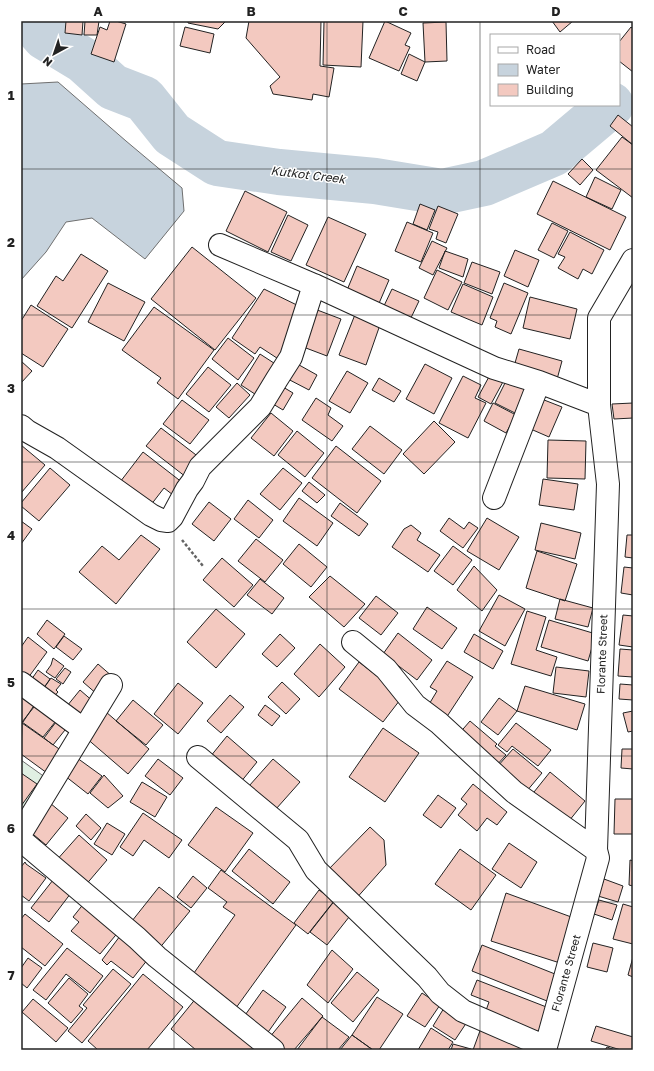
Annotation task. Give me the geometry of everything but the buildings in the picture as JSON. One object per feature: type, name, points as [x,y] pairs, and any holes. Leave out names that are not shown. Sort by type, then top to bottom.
[{"type":"street","points":[[220,245],[314,285],[494,368],[539,382],[599,405]]},
{"type":"street","name":"Florante Street","points":[[545,1048],[598,858],[596,850],[608,484],[599,405],[599,318],[633,260]]},
{"type":"street","points":[[21,426],[57,448],[151,515],[161,520],[168,520],[172,517],[200,467],[260,407],[291,357],[314,285]]},
{"type":"street","points":[[494,498],[539,382]]},
{"type":"street","points":[[353,642],[386,669],[415,705],[439,723],[514,792],[596,850]]},
{"type":"street","points":[[21,682],[83,729]]},
{"type":"street","points":[[21,833],[111,685]]},
{"type":"street","points":[[198,757],[298,840],[316,870],[427,977],[440,993],[463,1011],[545,1048]]},
{"type":"street","points":[[21,840],[264,1047]]},
{"type":"path","points":[[168,520],[203,566]]},
{"type":"green space","points":[[21,760],[49,780],[21,823]]},
{"type":"water","points":[[58,82],[182,188],[184,211],[145,259],[92,218],[66,222],[46,252],[21,280],[21,84]]},
{"type":"waterway","name":"Kutkot Creek","points":[[31,21],[45,37],[83,60],[113,87],[144,99],[172,134],[217,163],[279,172],[375,181],[442,192],[484,183],[554,153],[610,106]]}]
